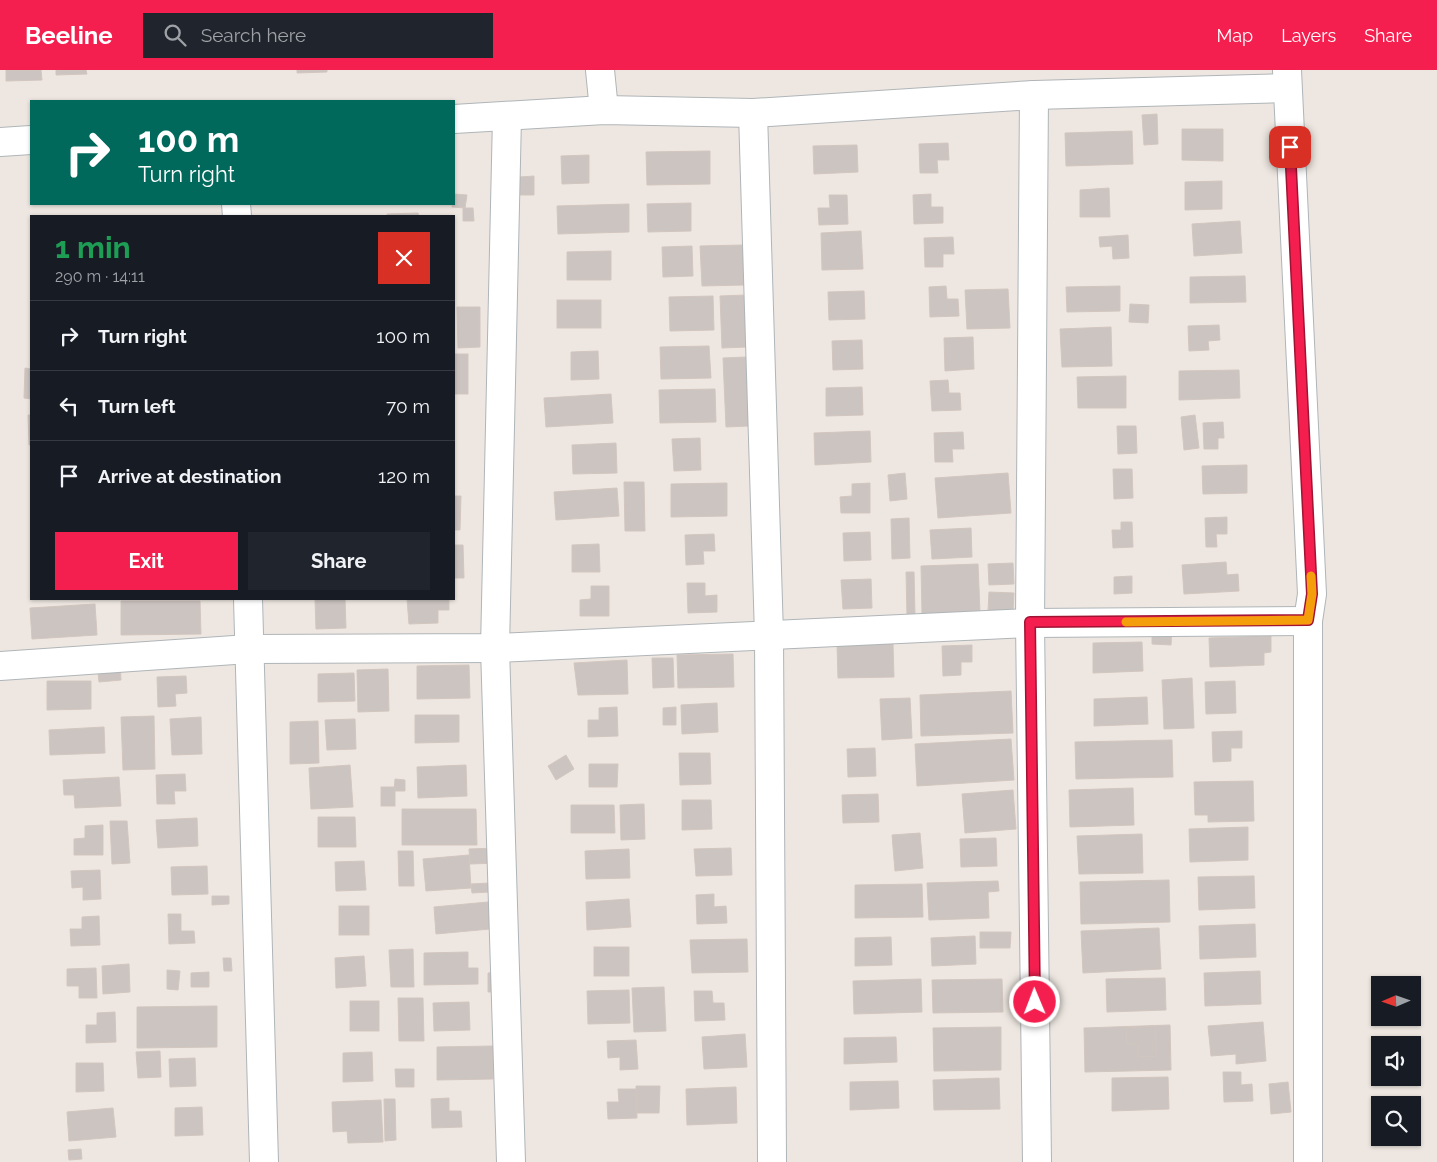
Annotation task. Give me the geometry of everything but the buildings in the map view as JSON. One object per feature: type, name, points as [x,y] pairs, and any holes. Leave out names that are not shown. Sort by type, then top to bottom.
[{"type":"street","points":[[600,70],[604,110]]},
{"type":"street","points":[[455,119],[604,110],[753,113],[1287,79],[1312,594],[1308,620],[1308,1162]]},
{"type":"street","points":[[1034,94],[1030,622],[1038,1162]]},
{"type":"street","points":[[753,113],[769,635],[772,1162]]},
{"type":"street","points":[[508,117],[494,648],[511,1162]]},
{"type":"street","points":[[0,142],[30,140]]},
{"type":"street","points":[[248,600],[264,1162]]},
{"type":"street","points":[[0,666],[249,649],[494,648],[1030,622],[1308,620]]},
{"type":"slow traffic","points":[[1126,622],[1308,620],[1312,594],[1311,576]]},
{"type":"route","points":[[1035,1002],[1030,622],[1308,620],[1312,594],[1290,147]]}]
